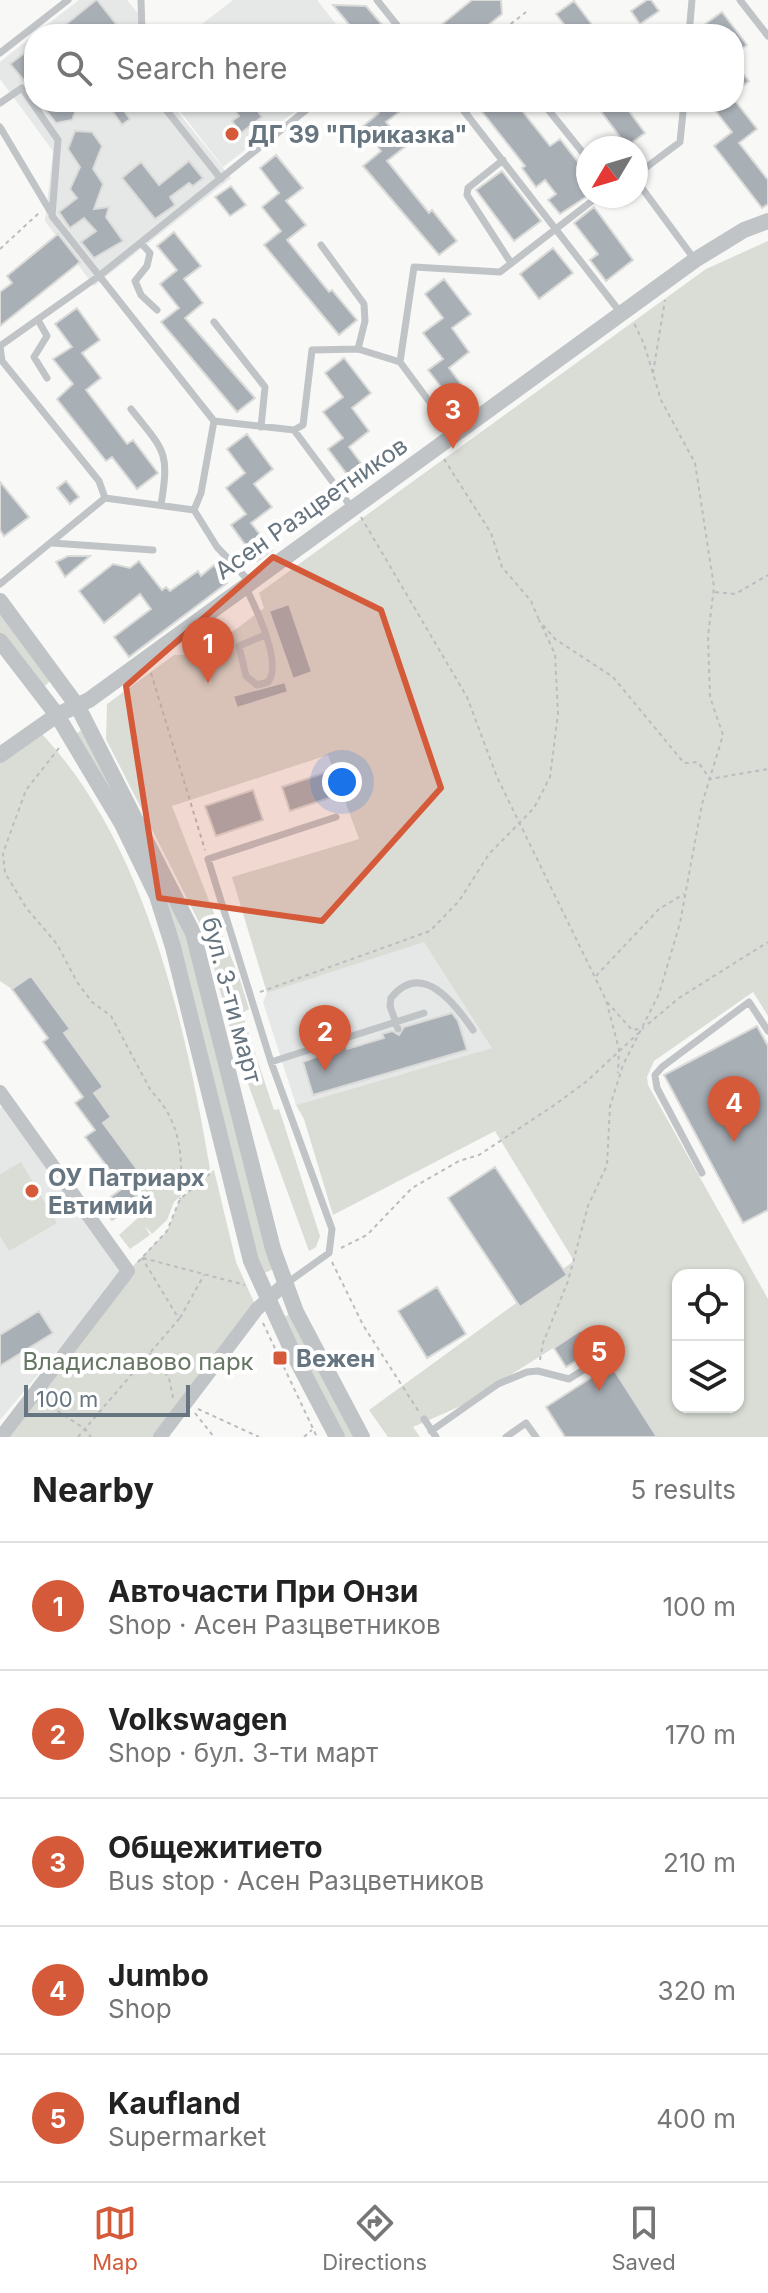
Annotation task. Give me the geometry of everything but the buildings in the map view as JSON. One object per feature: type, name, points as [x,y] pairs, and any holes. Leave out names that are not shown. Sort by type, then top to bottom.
[{"type":"street","name":"Асен Разцветников","points":[[0,755],[57,715],[78,707],[623,310],[695,260],[744,230],[768,221]]},
{"type":"street","name":"бул. 3-ти март","points":[[0,601],[78,707],[193,933],[273,1249],[296,1312],[362,1437]]},
{"type":"street","name":"бул. 3-ти март","points":[[0,641],[57,715],[122,824],[157,896],[173,947],[251,1261],[337,1437]]},
{"type":"street","points":[[0,1093],[128,1271],[1,1437]]},
{"type":"street","points":[[160,1437],[268,1297],[286,1283]]},
{"type":"lane","points":[[54,11],[56,0]]},
{"type":"lane","points":[[37,24],[68,0]]},
{"type":"lane","points":[[141,0],[142,24]]},
{"type":"lane","points":[[377,0],[396,24]]},
{"type":"lane","points":[[690,24],[692,0]]},
{"type":"lane","points":[[740,0],[768,36]]},
{"type":"lane","points":[[0,53],[24,34]]},
{"type":"lane","points":[[0,103],[22,88],[24,91]]},
{"type":"lane","points":[[39,112],[58,140],[52,214]]},
{"type":"lane","points":[[168,112],[221,179]]},
{"type":"lane","points":[[105,498],[99,481],[2,361],[0,346],[99,276],[304,112]]},
{"type":"lane","points":[[465,112],[623,310]]},
{"type":"lane","points":[[550,112],[576,144]]},
{"type":"lane","points":[[648,168],[680,142],[683,112]]},
{"type":"lane","points":[[0,127],[52,214],[214,421],[294,430],[303,425],[312,350],[358,349],[400,362],[454,435]]},
{"type":"lane","points":[[503,160],[468,188],[467,195],[511,263]]},
{"type":"lane","points":[[648,195],[695,260]]},
{"type":"lane","points":[[400,362],[414,267],[491,274],[500,272],[584,208]]},
{"type":"lane","points":[[141,243],[150,253],[147,266],[135,281],[141,295],[157,310]]},
{"type":"lane","points":[[321,245],[364,304],[365,321],[358,349]]},
{"type":"lane","points":[[38,320],[47,336],[34,357],[47,378]]},
{"type":"lane","points":[[214,322],[265,387],[261,427]]},
{"type":"lane","points":[[131,409],[163,450],[168,466],[161,505]]},
{"type":"lane","points":[[194,510],[201,493],[214,421]]},
{"type":"lane","points":[[294,430],[352,508]]},
{"type":"lane","points":[[0,584],[105,498],[194,510],[217,547],[247,583],[265,635],[273,675],[268,682],[257,685],[248,679],[239,649],[243,642],[265,635]]},
{"type":"lane","points":[[52,543],[153,550]]},
{"type":"lane","points":[[189,625],[206,652]]},
{"type":"lane","points":[[286,1283],[329,1253],[332,1229],[271,1062],[208,859],[336,817]]},
{"type":"lane","points":[[396,1025],[390,1006],[395,993],[418,983],[428,984],[454,1001],[473,1030]]},
{"type":"lane","points":[[702,1173],[657,1088],[655,1075],[749,1002],[768,1031]]},
{"type":"lane","points":[[271,1062],[396,1025],[424,1013]]},
{"type":"lane","points":[[424,1419],[434,1434],[498,1384],[538,1371],[569,1379],[588,1367]]},
{"type":"lane","points":[[506,1437],[526,1423],[536,1437]]},
{"type":"path","points":[[511,24],[526,12]]},
{"type":"path","points":[[0,249],[51,203]]},
{"type":"path","points":[[653,374],[672,276]]},
{"type":"path","points":[[538,1371],[543,1343],[568,1281],[588,1206],[607,1165],[610,1106],[618,1078],[659,994],[723,735],[710,697],[708,636],[714,592],[695,463],[661,400],[644,344],[623,310]]},
{"type":"path","points":[[251,995],[430,931],[459,901],[489,854],[534,808],[550,777],[555,741],[555,654],[531,601],[502,567],[491,533],[450,465],[435,449]]},
{"type":"path","points":[[352,508],[367,523],[416,615],[432,632],[467,697],[484,745],[519,823],[606,1000],[619,1049],[618,1078]]},
{"type":"path","points":[[714,592],[735,594],[768,575]]},
{"type":"path","points":[[539,620],[555,639],[613,677],[684,763],[698,762],[710,779]]},
{"type":"path","points":[[147,657],[208,859]]},
{"type":"path","points":[[62,743],[26,790],[3,853],[5,873],[27,909],[57,944],[77,982],[92,1002],[111,1016],[151,1091],[161,1101],[183,1154],[180,1199],[167,1231],[128,1271]]},
{"type":"path","points":[[710,779],[768,769]]},
{"type":"path","points":[[595,977],[659,909],[686,893]]},
{"type":"path","points":[[424,1419],[363,1325],[329,1253],[367,1235],[412,1188],[459,1161],[479,1155],[556,1104],[587,1081],[660,1011],[768,942]]},
{"type":"path","points":[[606,1000],[632,1030],[645,1028]]},
{"type":"path","points":[[180,1199],[197,1181],[214,1170]]},
{"type":"path","points":[[142,1258],[247,1285]]},
{"type":"path","points":[[142,1258],[179,1319]]},
{"type":"path","points":[[78,1437],[179,1319],[192,1302],[204,1274]]},
{"type":"path","points":[[150,1353],[169,1378],[174,1402],[187,1403],[259,1437]]},
{"type":"path","points":[[33,1395],[85,1429],[91,1437]]},
{"type":"path","points":[[187,1403],[214,1437]]},
{"type":"path","points":[[304,1437],[313,1430]]},
{"type":"highlighted area","points":[[273,557],[381,610],[441,788],[322,921],[159,898],[126,686]]},
{"type":"shaded area","points":[[79,0],[127,0],[147,24],[48,24]]},
{"type":"shaded area","points":[[233,0],[317,0],[336,24],[202,24]]},
{"type":"shaded area","points":[[24,43],[24,112],[0,79],[0,62]]},
{"type":"shaded area","points":[[24,112],[178,112],[231,178],[94,286],[45,221],[53,151]]},
{"type":"shaded area","name":"ДГ 39 \"Приказка\"","points":[[181,112],[294,112],[223,167]]},
{"type":"shaded area","points":[[425,941],[493,1048],[296,1105],[263,1002],[267,993]]},
{"type":"shaded area","name":"ОУ Патриарх Евтимий","points":[[3,1106],[122,1274],[0,1420],[0,1108]]},
{"type":"green space","points":[[768,241],[768,1016],[753,992],[654,1061],[647,1077],[648,1085],[768,1299],[768,1437],[657,1437],[610,1366],[606,1368],[577,1333],[463,1405],[413,1427],[420,1437],[388,1437],[369,1410],[574,1261],[495,1131],[333,1215],[304,1119],[296,1105],[492,1048],[424,942],[267,993],[232,877],[359,839],[328,755],[172,806],[240,980],[249,1009],[242,1013],[274,1110],[279,1109],[320,1236],[316,1247],[309,1251],[236,1051],[205,934],[106,739],[107,704],[174,655],[203,654],[264,608],[259,593],[706,269]]},
{"type":"green space","points":[[0,603],[56,676],[39,691],[0,641]]},
{"type":"green space","points":[[89,726],[193,933],[280,1266],[258,1276],[157,896],[70,737]]},
{"type":"green space","points":[[40,732],[76,776],[107,826],[133,880],[173,996],[210,1169],[174,1202],[167,1220],[152,1234],[145,1226],[150,1235],[130,1249],[119,1235],[139,1217],[132,1206],[139,1200],[128,1186],[141,1176],[103,1123],[111,1117],[94,1093],[103,1087],[64,1033],[69,1028],[32,976],[12,989],[0,981],[0,760]]},
{"type":"green space","points":[[21,1162],[57,1223],[9,1251],[0,1236],[0,1174]]},
{"type":"green space","name":"Владиславово парк","points":[[214,1170],[236,1262],[257,1309],[159,1437],[1,1437],[128,1271],[167,1231],[180,1199]]},
{"type":"green space","points":[[296,1312],[362,1437],[337,1437],[278,1319]]},
{"type":"place","name":"ДГ 39 \"Приказка\"","points":[[232,134]]},
{"type":"place","name":"Общежитието","points":[[453,449]]},
{"type":"place","name":"Авточасти При Онзи","points":[[208,683]]},
{"type":"place","name":"Volkswagen","points":[[325,1071]]},
{"type":"place","name":"Jumbo","points":[[734,1142]]},
{"type":"place","name":"ОУ Патриарх Евтимий","points":[[32,1191]]},
{"type":"place","name":"Вежен","points":[[280,1358]]},
{"type":"place","name":"Kaufland","points":[[599,1391]]}]
